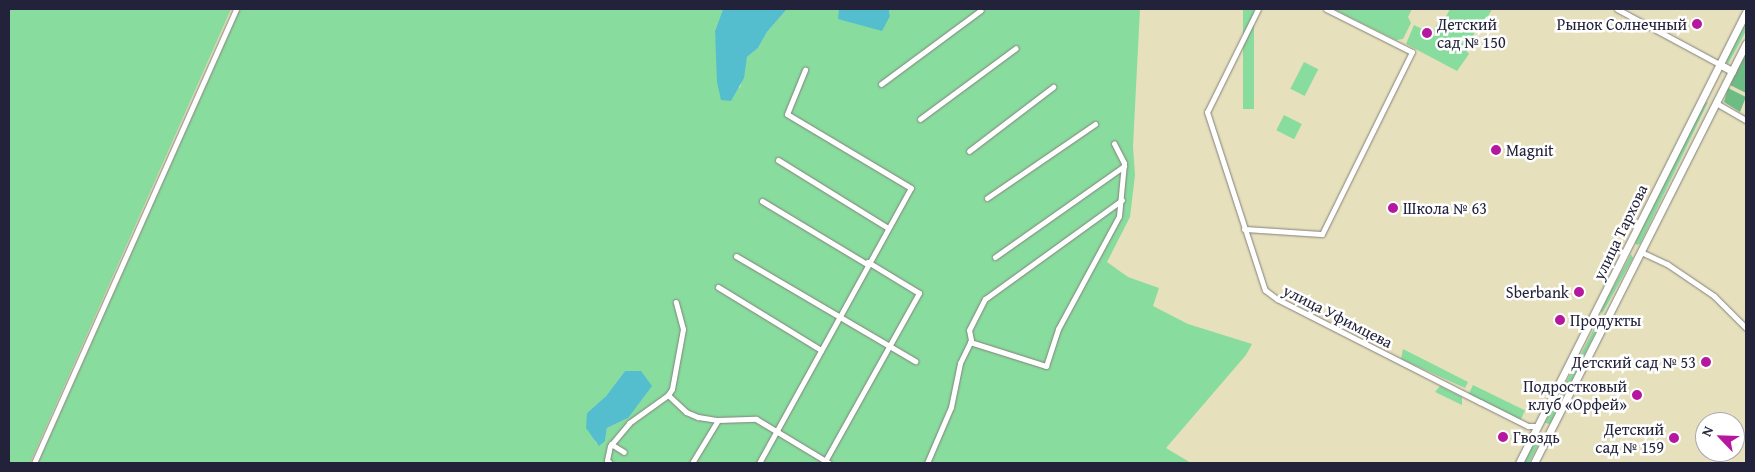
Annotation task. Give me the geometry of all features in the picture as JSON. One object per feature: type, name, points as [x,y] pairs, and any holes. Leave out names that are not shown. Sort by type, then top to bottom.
[{"type":"main road","name":"улица Тархова","points":[[1518,463],[1746,12]]},
{"type":"main road","name":"улица Тархова","points":[[1534,463],[1746,43]]},
{"type":"main road","points":[[1719,64],[1732,71]]},
{"type":"main road","points":[[1703,96],[1716,103]]},
{"type":"main road","points":[[1538,426],[1550,432]]},
{"type":"street","points":[[34,463],[236,9]]},
{"type":"street","name":"улица Уфимцева","points":[[1258,9],[1207,112],[1262,285],[1273,297],[1513,419],[1528,426],[1538,426]]},
{"type":"street","points":[[1244,230],[1322,234],[1412,52],[1326,9]]},
{"type":"street","points":[[1617,9],[1719,64]]},
{"type":"street","points":[[881,84],[980,10]]},
{"type":"street","points":[[920,119],[1016,48]]},
{"type":"street","points":[[759,463],[911,188],[787,114],[805,70]]},
{"type":"street","points":[[968,151],[1053,87]]},
{"type":"street","points":[[1716,103],[1746,120]]},
{"type":"street","points":[[987,198],[1095,124]]},
{"type":"street","points":[[970,342],[1046,366],[1058,329],[1098,260],[1119,216],[1124,166],[1114,143]]},
{"type":"street","points":[[778,160],[888,228]]},
{"type":"street","points":[[995,257],[1124,166]]},
{"type":"street","points":[[927,463],[951,407],[960,363],[970,342],[969,330],[985,299],[1122,200]]},
{"type":"street","points":[[668,395],[686,412],[718,420],[748,417],[777,431],[826,462],[919,292],[762,201]]},
{"type":"street","points":[[1641,252],[1667,264],[1714,296],[1746,328]]},
{"type":"street","points":[[736,256],[915,361]]},
{"type":"street","points":[[718,287],[821,350]]},
{"type":"street","points":[[610,463],[607,460],[612,444],[629,423],[668,395],[676,378],[683,329],[676,302]]},
{"type":"street","points":[[692,463],[718,420]]},
{"type":"street","points":[[612,444],[624,452]]},
{"type":"green space","points":[[9,9],[231,9],[30,463],[9,463]]},
{"type":"green space","points":[[240,9],[723,9],[715,31],[717,53],[740,88],[747,57],[758,48],[767,32],[787,9],[839,9],[839,19],[890,16],[889,9],[1140,9],[1133,146],[1135,175],[1130,217],[1107,262],[1128,277],[1159,288],[1153,306],[1188,324],[1252,344],[1246,355],[1166,448],[1191,463],[38,463]],"holes":[[[625,371],[628,418],[607,428],[605,441],[596,443],[587,413],[606,396]]]},
{"type":"green space","points":[[1243,9],[1254,9],[1254,109],[1243,109]]},
{"type":"green space","points":[[1333,9],[1412,9],[1408,17],[1411,23],[1403,39],[1396,40]]},
{"type":"green space","points":[[1450,9],[1492,9],[1485,22],[1480,22],[1466,50],[1469,54],[1457,71],[1406,44],[1414,25],[1432,34],[1440,18],[1444,20]]},
{"type":"green space","points":[[1746,21],[1746,31],[1728,64],[1726,61]]},
{"type":"green space","points":[[1746,53],[1746,93],[1730,85]]},
{"type":"green space","points":[[1304,62],[1318,69],[1305,96],[1290,89]]},
{"type":"green space","points":[[1728,88],[1746,97],[1740,112],[1724,102]]},
{"type":"green space","points":[[1708,102],[1640,244],[1637,245],[1635,243],[1704,103]]},
{"type":"green space","points":[[1284,115],[1302,124],[1294,139],[1276,130]]},
{"type":"green space","points":[[1631,254],[1633,258],[1602,314],[1601,310]]},
{"type":"green space","points":[[1597,323],[1598,328],[1550,424],[1545,423]]},
{"type":"green space","points":[[1403,349],[1468,382],[1465,388],[1401,359]]},
{"type":"green space","points":[[1473,385],[1525,410],[1521,419],[1469,394]]},
{"type":"green space","points":[[1440,386],[1462,397],[1462,405],[1435,392]]},
{"type":"green space","points":[[1538,436],[1542,438],[1529,463],[1523,463]]},
{"type":"water","points":[[723,9],[787,9],[767,32],[758,48],[747,57],[744,78],[731,101],[721,100],[717,82],[715,31]]},
{"type":"water","points":[[839,9],[889,9],[890,16],[882,31],[838,19]]},
{"type":"water","points":[[625,371],[641,371],[652,386],[628,418],[607,428],[605,441],[599,446],[586,428],[587,413],[606,396]]},
{"type":"place","name":"Рынок Солнечный","points":[[1697,24]]},
{"type":"place","name":"Детский сад № 150","points":[[1427,33]]},
{"type":"place","name":"Magnit","points":[[1496,150]]},
{"type":"place","name":"Школа № 63","points":[[1393,208]]},
{"type":"place","name":"Sberbank","points":[[1579,292]]},
{"type":"place","name":"Продукты","points":[[1560,320]]},
{"type":"place","name":"Детский сад № 53","points":[[1706,362]]},
{"type":"place","name":"Подростковый клуб «Орфей»","points":[[1637,395]]},
{"type":"place","name":"Гвоздь","points":[[1503,437]]},
{"type":"place","name":"Детский сад № 159","points":[[1674,438]]}]
